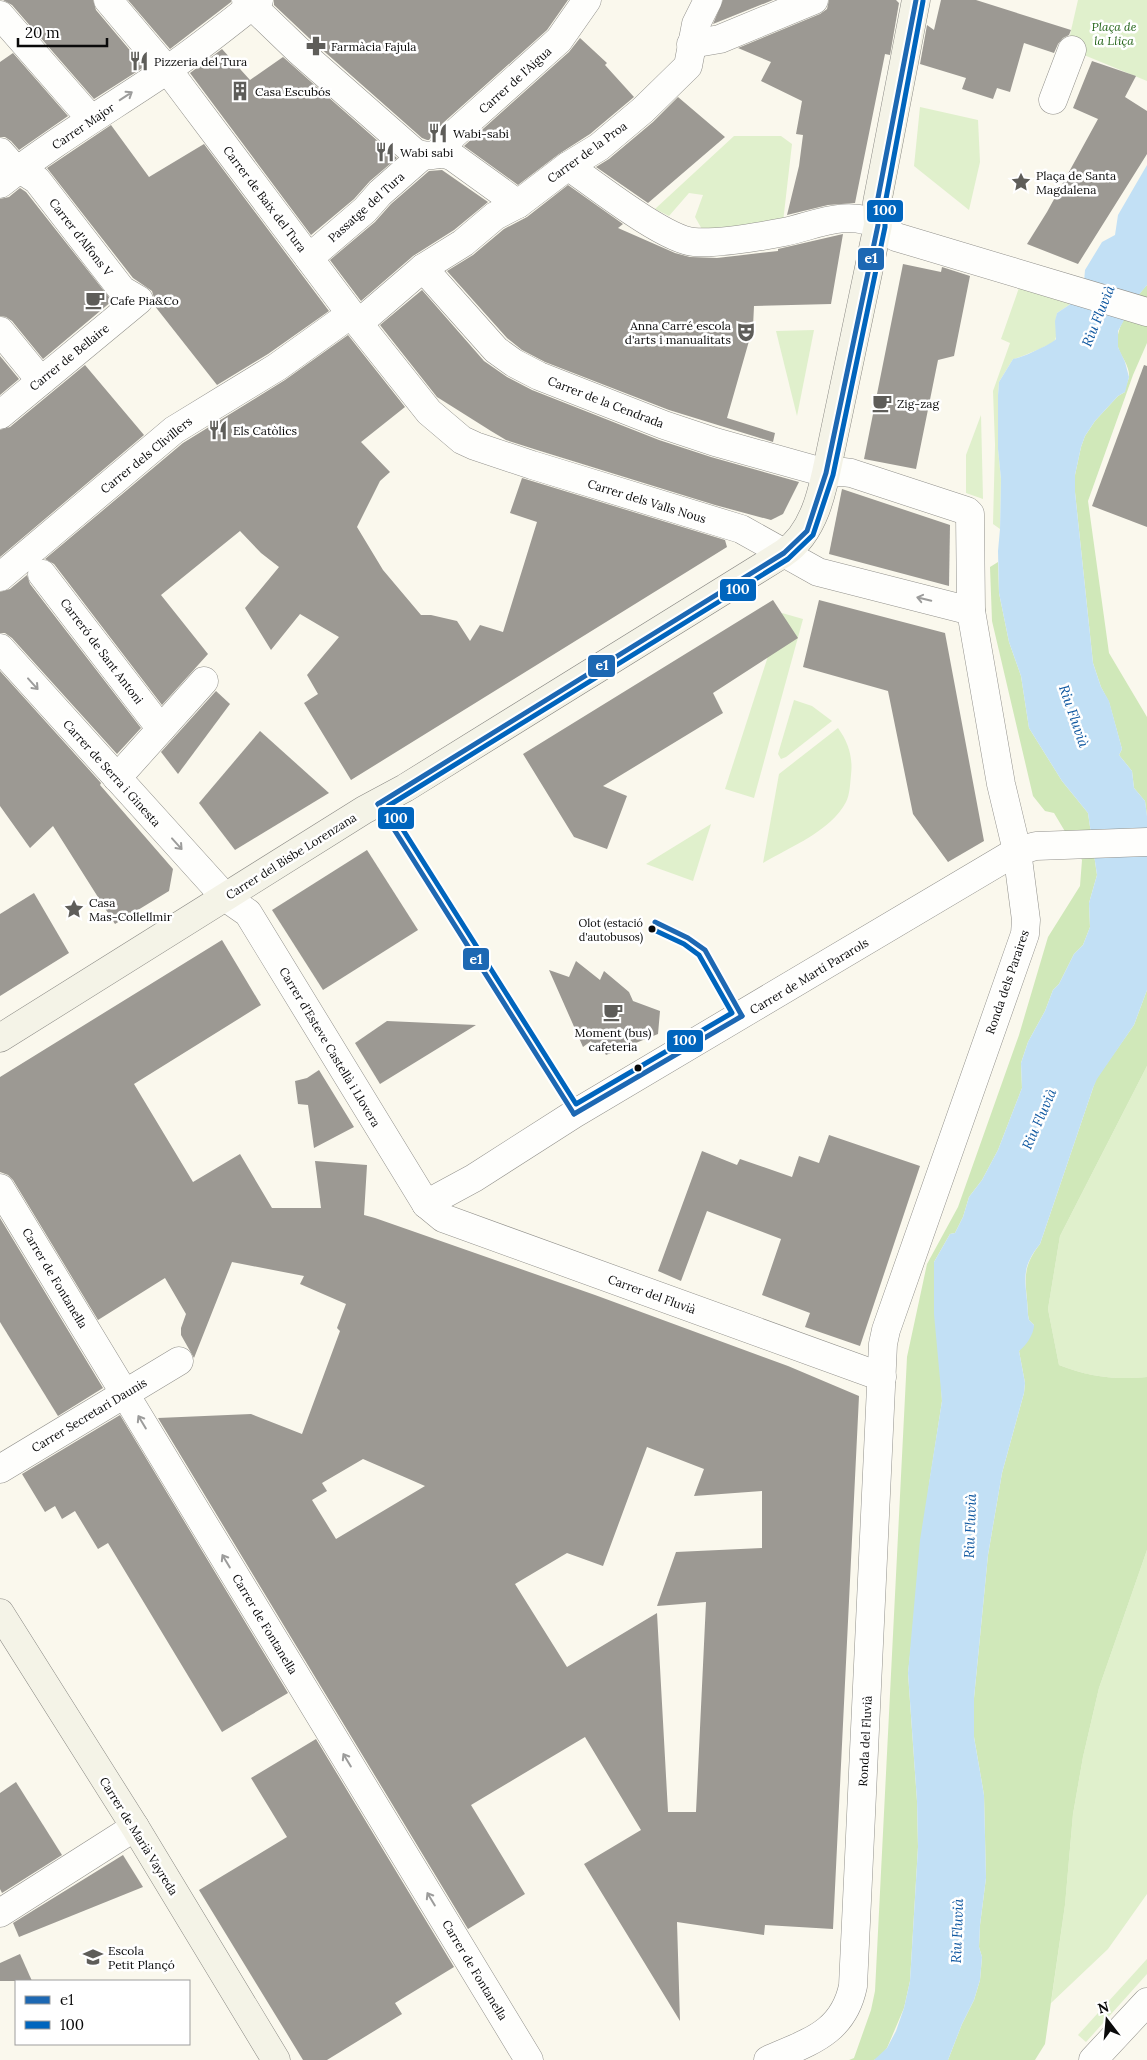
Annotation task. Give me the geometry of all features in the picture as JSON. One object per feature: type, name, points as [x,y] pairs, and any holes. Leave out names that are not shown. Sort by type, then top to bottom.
[{"type":"main road","name":"Carrer del Bisbe Lorenzana","points":[[0,1038],[364,810],[405,788],[786,552],[807,530],[826,473],[867,222],[877,203],[916,0]]},
{"type":"main road","name":"Carrer de Marià Vayreda","points":[[0,1613],[134,1827],[276,2060]]},
{"type":"street","name":"Carrer de Baix del Tura","points":[[108,0],[167,70],[309,258],[362,318]]},
{"type":"street","name":"Carrer de l'Aigua","points":[[430,155],[558,40],[587,0]]},
{"type":"street","name":"Carrer de la Proa","points":[[362,318],[423,268],[463,243],[503,203],[599,147],[643,110],[688,66],[696,24],[708,0]]},
{"type":"street","points":[[691,44],[720,39],[814,0]]},
{"type":"street","name":"Carrer Major","points":[[11,170],[167,70],[209,40],[252,2]]},
{"type":"street","points":[[252,2],[298,50],[414,152],[430,155],[446,154],[453,157],[503,203]]},
{"type":"street","points":[[0,15],[91,119]]},
{"type":"street","points":[[1053,100],[1072,50]]},
{"type":"street","name":"Passatge del Tura","points":[[309,258],[365,210],[380,193],[430,155]]},
{"type":"street","points":[[568,166],[652,224],[673,236],[693,242],[727,240],[785,232],[827,220],[867,222],[896,237],[1026,274],[1147,312]]},
{"type":"street","name":"Carrer d'Alfons V","points":[[11,170],[37,180],[122,290],[138,300]]},
{"type":"street","name":"Carrer de la Cendrada","points":[[423,268],[496,350],[531,372],[664,425],[715,442],[826,473],[851,473],[970,514]]},
{"type":"street","name":"Carrer de Bellaire","points":[[0,415],[138,300]]},
{"type":"street","name":"Carrer dels Valls Nous","points":[[362,318],[429,412],[462,440],[532,465],[741,529],[786,552],[812,569],[834,577],[971,612]]},
{"type":"street","name":"Carrer dels Clivillers","points":[[0,577],[33,562],[174,430],[362,318]]},
{"type":"street","points":[[0,331],[41,381]]},
{"type":"street","name":"Ronda dels Paraires","points":[[882,1377],[883,1344],[886,1330],[1025,934],[1026,920],[1017,851],[1001,784],[971,612],[970,514]]},
{"type":"street","name":"Carreró de Sant Antoni","points":[[33,562],[161,729]]},
{"type":"street","name":"Carrer de Serra i Ginesta","points":[[0,648],[225,897]]},
{"type":"street","points":[[117,778],[204,681]]},
{"type":"street","name":"Carrer de Martí Pararols","points":[[426,1204],[474,1178],[574,1114],[1017,851],[1036,846],[1147,842]]},
{"type":"street","name":"Carrer d'Esteve Castellà i Llovera","points":[[225,897],[248,913],[426,1204]]},
{"type":"street","name":"Carrer de Fontanella","points":[[0,1188],[529,2060]]},
{"type":"street","name":"Carrer del Fluvià","points":[[426,1204],[443,1218],[882,1377]]},
{"type":"street","name":"Carrer Secretari Daunis","points":[[0,1469],[179,1361]]},
{"type":"street","name":"Ronda del Fluvià","points":[[768,2060],[822,2035],[833,2026],[842,2016],[853,1986],[882,1377]]},
{"type":"street","points":[[0,1913],[134,1827]]},
{"type":"street","points":[[1093,2060],[1147,2002]]},
{"type":"green space","name":"Plaça de la Lliça","points":[[1078,0],[1147,0],[1147,81],[1067,48]]},
{"type":"green space","points":[[920,107],[978,120],[980,162],[969,210],[914,166]]},
{"type":"green space","points":[[734,136],[781,136],[792,144],[783,222],[703,231],[695,217],[703,195],[689,193],[669,216],[655,209]]},
{"type":"green space","points":[[1020,285],[1075,301],[1057,313],[1054,342],[1034,352],[1013,359],[999,382],[1000,529],[993,524],[995,445],[993,391],[1010,343],[1001,339]]},
{"type":"green space","points":[[1147,285],[1147,343],[1133,375],[1088,501],[1109,653],[1147,717],[1147,816],[1145,801],[1134,788],[1132,771],[1119,755],[1122,749],[1109,702],[1101,687],[1093,663],[1075,492],[1075,475],[1085,436],[1095,421],[1118,396],[1125,392],[1129,373],[1117,340],[1126,314]]},
{"type":"green space","points":[[814,330],[797,416],[776,331]]},
{"type":"green space","points":[[981,415],[983,499],[966,493],[966,455]]},
{"type":"green space","points":[[998,562],[999,593],[1009,642],[1021,676],[1029,728],[1062,781],[1088,813],[1097,875],[1089,903],[1090,927],[1083,945],[1074,954],[1059,984],[1053,990],[1045,1011],[1028,1042],[1021,1063],[1022,1088],[998,1150],[982,1180],[969,1197],[963,1217],[955,1233],[950,1234],[934,1262],[942,1401],[929,1485],[908,1673],[917,1801],[918,1847],[910,1981],[904,2008],[887,2048],[880,2057],[874,2060],[849,2060],[854,2058],[871,2010],[875,1991],[907,1357],[927,1264],[958,1207],[1019,1035],[1048,937],[1080,886],[1082,860],[1054,813],[1045,811],[1033,796],[992,621],[990,567]]},
{"type":"green space","points":[[782,613],[803,619],[754,798],[725,789]]},
{"type":"green space","points":[[794,700],[812,706],[832,721],[781,759],[778,754]]},
{"type":"green space","points":[[838,728],[845,739],[851,763],[850,789],[846,802],[830,822],[820,830],[763,863],[779,774]]},
{"type":"green space","points":[[711,824],[693,881],[646,864]]},
{"type":"green space","points":[[1147,990],[1147,1066],[1060,1236],[1048,1309],[1059,1365],[1102,1377],[1147,1377],[1147,1550],[1099,1688],[1083,1757],[1073,1814],[1065,1905],[1045,2044],[1035,2060],[948,2060],[974,2000],[980,1980],[982,1957],[979,1947],[980,1925],[986,1878],[984,1795],[974,1737],[974,1698],[988,1555],[1002,1473],[1024,1393],[1025,1383],[1019,1351],[1034,1325],[1029,1320],[1028,1315],[1027,1270],[1033,1253],[1040,1244],[1096,1079],[1134,1025]]},
{"type":"green space","points":[[1147,1066],[1147,1377],[1102,1377],[1059,1365],[1048,1309],[1060,1236]]},
{"type":"green space","points":[[1147,1550],[1147,1894],[1108,1949],[1051,2003],[1065,1905],[1073,1814],[1083,1757],[1099,1688]]},
{"type":"green space","points":[[1147,1959],[1147,1974],[1086,2042],[1078,2035]]},
{"type":"water","name":"Riu Fluvià","points":[[1147,165],[1147,285],[1137,297],[1118,331],[1118,347],[1129,377],[1125,392],[1118,396],[1095,421],[1085,436],[1075,475],[1075,492],[1093,663],[1101,687],[1109,701],[1122,749],[1119,755],[1132,771],[1134,788],[1145,801],[1147,816],[1147,990],[1134,1025],[1097,1079],[1093,1088],[1040,1244],[1033,1253],[1026,1270],[1028,1315],[1034,1328],[1029,1340],[1019,1351],[1025,1383],[1024,1393],[1002,1473],[988,1555],[974,1698],[974,1737],[984,1795],[986,1878],[980,1925],[979,1947],[982,1957],[980,1980],[974,2000],[948,2060],[874,2060],[887,2048],[896,2031],[904,2008],[910,1981],[918,1847],[917,1801],[908,1673],[920,1540],[942,1401],[934,1314],[934,1262],[950,1234],[955,1233],[963,1217],[969,1197],[982,1180],[998,1150],[1022,1088],[1021,1063],[1028,1042],[1045,1011],[1053,990],[1059,984],[1074,954],[1083,945],[1090,927],[1089,903],[1097,875],[1088,813],[1062,781],[1029,728],[1021,676],[1009,642],[999,593],[998,551],[1001,479],[998,449],[999,382],[1013,359],[1035,351],[1056,339],[1055,321],[1057,313],[1075,301],[1084,282],[1085,270],[1102,242],[1115,235],[1118,215]]},
{"type":"building","points":[[3,0],[93,0],[96,10],[144,67],[94,99],[12,5]]},
{"type":"building","points":[[128,0],[231,0],[231,2],[170,49]]},
{"type":"building","points":[[274,0],[568,0],[547,30],[443,123],[427,140],[422,138],[309,38],[274,5]]},
{"type":"building","points":[[723,0],[773,0],[713,24]]},
{"type":"building","points":[[829,0],[896,0],[899,3],[890,55],[885,54],[855,203],[828,205],[787,215],[799,166],[803,135],[796,134],[802,101],[761,81],[771,62],[738,48],[820,14],[827,9]]},
{"type":"building","points":[[941,0],[976,0],[1071,30],[1069,35],[1058,44],[1054,53],[1024,43],[1010,92],[997,88],[993,99],[962,89],[966,78],[920,64],[927,25],[934,30]]},
{"type":"building","points":[[580,38],[607,63],[605,65],[634,97],[590,134],[559,154],[518,185],[464,146],[569,52]]},
{"type":"building","points":[[222,49],[250,80],[283,57],[397,158],[370,181],[354,199],[311,235],[190,73]]},
{"type":"building","points":[[13,53],[68,116],[19,150],[11,141],[5,137],[0,137],[0,62]]},
{"type":"building","points":[[1092,61],[1136,76],[1125,97],[1147,111],[1147,154],[1078,264],[1027,244],[1047,212],[1098,119],[1073,108]]},
{"type":"building","points":[[678,97],[725,137],[648,203],[596,167],[609,159],[653,122]]},
{"type":"building","points":[[111,125],[149,177],[204,144],[329,311],[268,354],[217,385],[154,305],[152,291],[133,278],[47,168]]},
{"type":"building","points":[[442,170],[488,202],[454,230],[413,256],[361,301],[330,260],[375,222],[391,204],[429,171]]},
{"type":"building","points":[[568,185],[623,224],[618,228],[675,253],[690,257],[717,258],[778,251],[778,249],[843,234],[831,304],[754,306],[753,327],[727,418],[775,433],[773,442],[669,410],[545,362],[522,350],[507,338],[447,271],[473,255],[504,229],[527,217]]},
{"type":"building","points":[[20,188],[26,192],[112,301],[43,359],[12,321],[0,316],[0,199],[9,197]]},
{"type":"building","points":[[903,264],[941,272],[942,267],[970,276],[954,356],[938,360],[916,469],[864,459]]},
{"type":"building","points":[[422,290],[484,361],[507,377],[532,390],[659,440],[799,482],[783,514],[771,520],[715,505],[506,440],[491,431],[437,397],[380,325]]},
{"type":"building","points":[[348,335],[405,407],[361,442],[390,472],[380,481],[357,527],[383,570],[421,615],[431,615],[457,621],[470,641],[480,625],[503,632],[537,522],[510,513],[522,478],[725,540],[727,547],[351,780],[304,703],[318,694],[307,675],[339,637],[300,614],[271,650],[245,608],[279,567],[261,553],[240,531],[161,595],[208,654],[162,705],[54,564],[45,559],[183,443],[285,380]]},
{"type":"building","points":[[0,356],[19,379],[0,395]]},
{"type":"building","points":[[85,365],[144,435],[0,557],[0,430],[10,427]]},
{"type":"building","points":[[1144,365],[1147,366],[1147,527],[1092,506]]},
{"type":"building","points":[[842,489],[950,525],[949,586],[829,554]]},
{"type":"building","points":[[27,575],[30,584],[141,728],[117,754],[12,638],[5,633],[0,633],[0,592],[10,589]]},
{"type":"building","points":[[773,600],[798,638],[713,693],[723,713],[603,786],[627,796],[607,849],[574,837],[523,754]]},
{"type":"building","points":[[819,600],[945,633],[984,841],[948,862],[913,814],[888,691],[803,667]]},
{"type":"building","points":[[0,671],[101,783],[100,785],[173,869],[169,891],[115,924],[53,826],[30,848],[0,806]]},
{"type":"building","points":[[216,691],[230,704],[178,774],[161,752]]},
{"type":"building","points":[[260,731],[329,793],[235,850],[199,803]]},
{"type":"building","points":[[367,850],[418,930],[323,990],[272,910]]},
{"type":"building","points":[[34,893],[69,953],[0,996],[0,914]]},
{"type":"building","points":[[222,940],[261,1005],[134,1084],[193,1182],[240,1154],[272,1208],[321,1208],[315,1161],[367,1165],[364,1215],[595,1295],[788,1366],[859,1396],[833,1929],[765,1925],[764,1935],[677,1922],[680,2021],[584,1864],[641,1830],[585,1737],[471,1805],[525,1894],[468,1929],[158,1418],[251,1414],[302,1434],[340,1331],[337,1328],[346,1304],[300,1284],[304,1276],[232,1262],[194,1358],[181,1335],[181,1328],[186,1314],[165,1278],[98,1320],[13,1180],[8,1175],[0,1172],[0,1077]],"holes":[[[647,1447],[704,1469],[694,1496],[762,1491],[762,1548],[676,1552],[657,1606],[706,1602],[696,1812],[668,1812],[657,1613],[567,1667],[515,1584],[567,1553],[603,1566]],[[363,1459],[425,1486],[336,1539],[312,1500],[327,1491],[322,1483]]]},
{"type":"building","points":[[576,961],[600,980],[604,971],[629,992],[633,1001],[660,1011],[658,1034],[606,1055],[600,1045],[595,1049],[591,1041],[583,1047],[549,970],[569,977]]},
{"type":"building","points":[[387,1021],[476,1025],[380,1084],[355,1043]]},
{"type":"building","points":[[319,1070],[354,1127],[314,1148],[308,1105],[298,1104],[295,1081],[307,1078]]},
{"type":"building","points":[[829,1135],[920,1166],[860,1346],[805,1327],[810,1313],[762,1295],[781,1239],[707,1211],[681,1281],[658,1271],[702,1151],[737,1165],[740,1159],[792,1177],[799,1156],[819,1163]]},
{"type":"building","points":[[0,1218],[103,1388],[58,1416],[0,1322]]},
{"type":"building","points":[[120,1415],[288,1693],[222,1732],[108,1543],[98,1549],[75,1511],[62,1519],[55,1506],[45,1512],[22,1474]]},
{"type":"building","points":[[316,1739],[454,1967],[395,2003],[402,2014],[327,2060],[303,2060],[199,1890],[287,1837],[251,1778]]},
{"type":"building","points":[[16,1782],[62,1855],[2,1893],[0,1889],[0,1793]]},
{"type":"building","points":[[123,1855],[143,1887],[19,1937],[13,1923]]},
{"type":"building","points":[[20,1954],[32,1980],[0,1981],[0,1963]]},
{"type":"transit line","name":"e1","points":[[378,804],[784,553],[807,531],[826,473],[878,225],[877,203],[916,0]]},
{"type":"transit line","name":"100","points":[[652,929],[684,944],[699,955],[732,1013],[576,1104],[388,806],[788,559],[813,535],[833,475],[885,227],[885,204],[923,1]]},
{"type":"transit line","name":"e1","points":[[378,804],[574,1114]]},
{"type":"transit line","name":"e1","points":[[655,922],[688,938],[705,950],[742,1016]]},
{"type":"transit line","name":"e1","points":[[574,1114],[742,1016]]},
{"type":"place","name":"Farmàcia Fajula","points":[[316,46]]},
{"type":"place","name":"Pizzeria del Tura","points":[[139,61]]},
{"type":"place","name":"Casa Escubós","points":[[240,91]]},
{"type":"place","name":"Wabi-sabi","points":[[438,133]]},
{"type":"place","name":"Wabi sabi","points":[[385,152]]},
{"type":"place","name":"Plaça de Santa Magdalena","points":[[1021,182]]},
{"type":"place","name":"Cafe Pia&Co","points":[[95,300]]},
{"type":"place","name":"Anna Carré escola d'arts i manualitats","points":[[746,332]]},
{"type":"place","name":"Zig-zag","points":[[882,403]]},
{"type":"place","name":"Els Catòlics","points":[[218,430]]},
{"type":"place","name":"Casa Mas-Collellmir","points":[[74,909]]},
{"type":"place","name":"Olot (estació d'autobusos)","points":[[652,929]]},
{"type":"place","name":"Moment (bus) cafeteria","points":[[613,1012]]},
{"type":"place","name":"Escola Petit Plançó","points":[[93,1957]]}]
